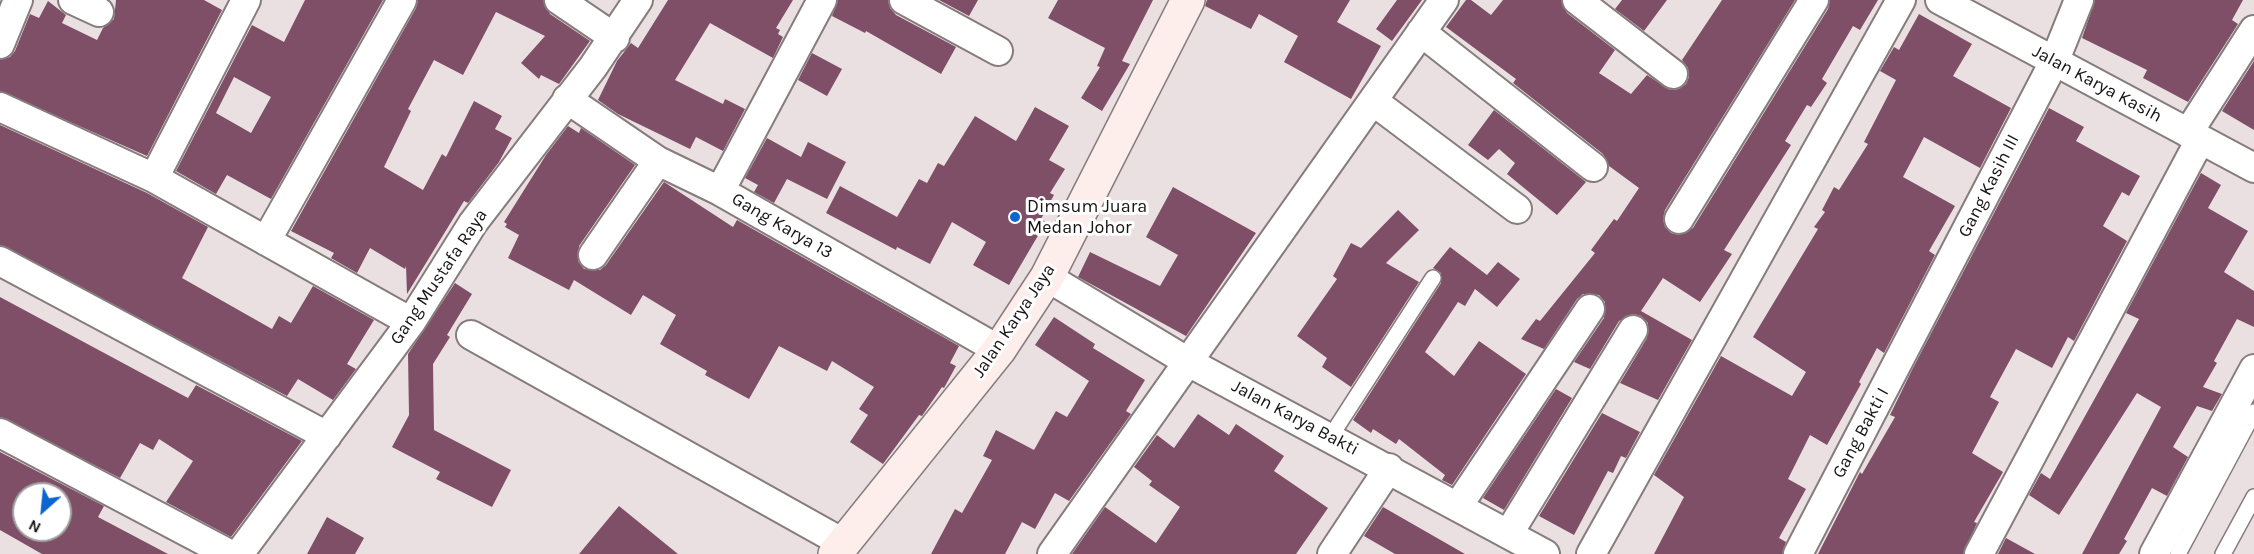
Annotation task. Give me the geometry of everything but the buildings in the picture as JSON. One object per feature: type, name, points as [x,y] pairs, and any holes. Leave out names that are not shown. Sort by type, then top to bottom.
[{"type":"main road","name":"Jalan Karya Jaya","points":[[839,549],[999,350],[1047,277],[1188,0]]},
{"type":"street","points":[[0,44],[18,0]]},
{"type":"street","points":[[154,178],[246,0]]},
{"type":"street","points":[[266,241],[402,0]]},
{"type":"street","points":[[559,0],[615,38]]},
{"type":"street","name":"Gang Mustafa Raya","points":[[239,554],[411,322],[473,223],[615,38],[638,0]]},
{"type":"street","points":[[720,191],[822,0]]},
{"type":"street","points":[[904,0],[998,51]]},
{"type":"street","points":[[1052,554],[1190,363],[1444,0]]},
{"type":"street","points":[[1577,0],[1674,74]]},
{"type":"street","points":[[1679,219],[1814,0]]},
{"type":"street","points":[[1591,554],[1901,0]]},
{"type":"street","name":"Jalan Karya Kasih","points":[[1940,0],[2254,168]]},
{"type":"street","name":"Gang Kasih III","points":[[1924,313],[2055,60],[2079,0]]},
{"type":"street","points":[[1979,554],[2194,137],[2254,30]]},
{"type":"street","points":[[1421,32],[1593,167]]},
{"type":"street","name":"Gang Karya 13","points":[[567,99],[658,161],[720,191],[999,350]]},
{"type":"street","points":[[1373,101],[1517,209]]},
{"type":"street","points":[[0,107],[154,178],[411,322]]},
{"type":"street","points":[[593,255],[658,161]]},
{"type":"street","points":[[0,261],[327,436]]},
{"type":"street","name":"Jalan Karya Bakti","points":[[1047,277],[1190,363],[1331,436],[1545,554]]},
{"type":"street","points":[[1458,506],[1590,309]]},
{"type":"street","name":"Gang Bakti I","points":[[1798,554],[1924,313]]},
{"type":"street","points":[[1509,533],[1633,330]]},
{"type":"street","points":[[471,335],[839,549]]},
{"type":"street","points":[[2154,554],[2254,369]]},
{"type":"street","points":[[0,433],[229,554]]},
{"type":"street","points":[[1332,554],[1389,468]]},
{"type":"lane","points":[[1331,436],[1433,278]]},
{"type":"lane","points":[[2178,554],[2254,412]]},
{"type":"lane","points":[[2223,554],[2254,497]]},
{"type":"place","name":"Dimsum Juara Medan Johor","points":[[1015,217]]}]
